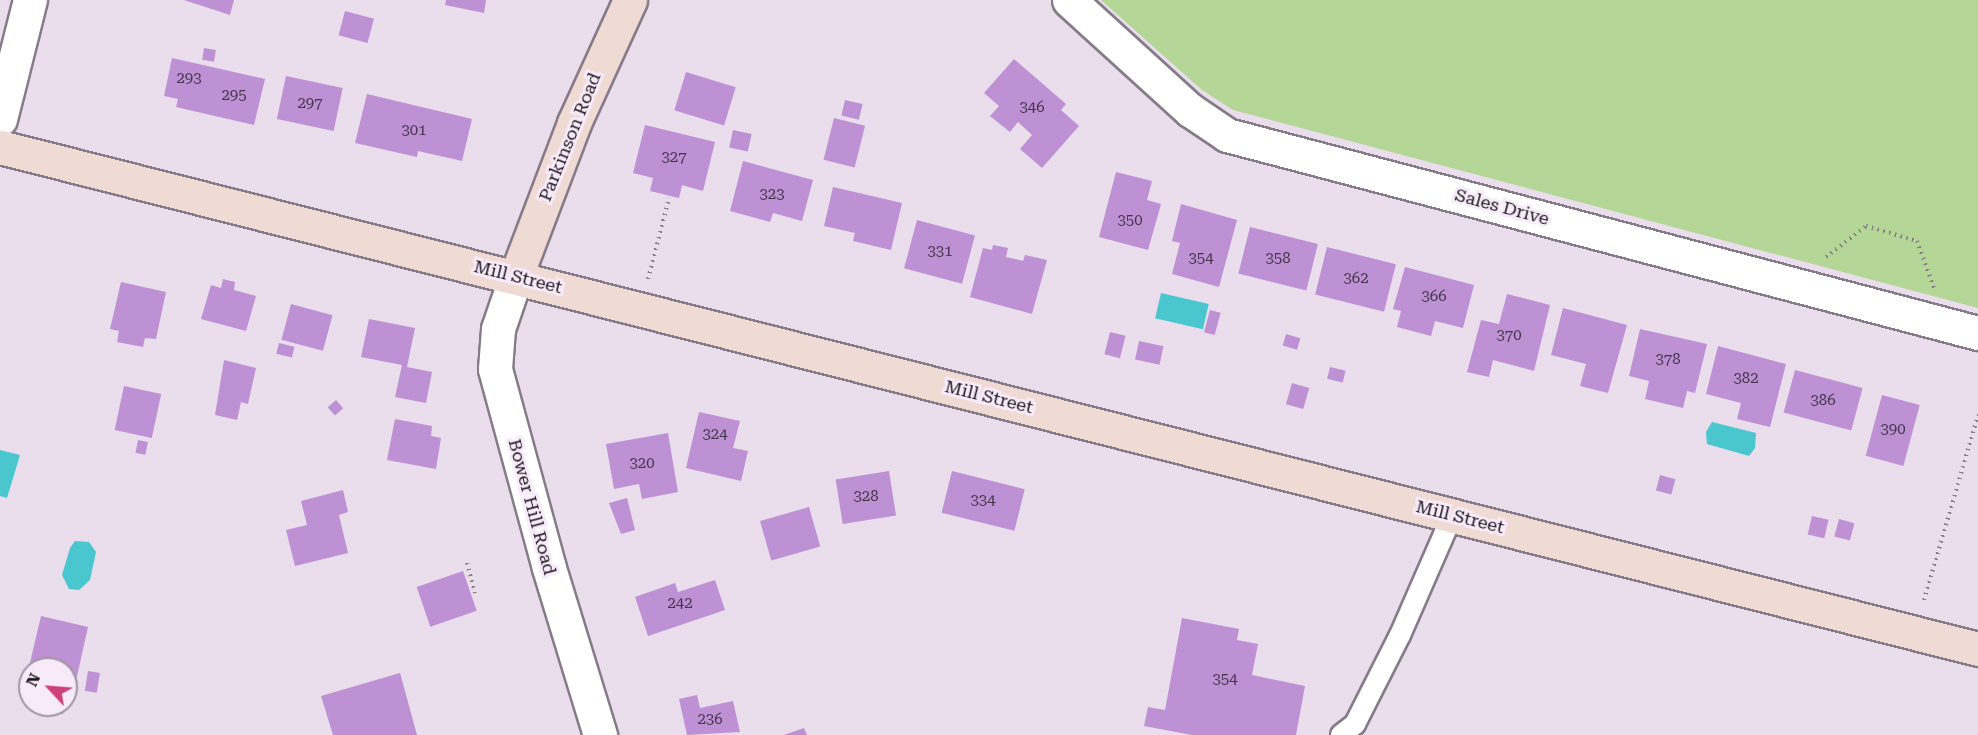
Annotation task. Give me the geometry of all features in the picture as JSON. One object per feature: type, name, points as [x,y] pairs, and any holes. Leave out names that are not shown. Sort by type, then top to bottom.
[{"type":"main road","name":"Parkinson Road","points":[[516,276],[574,123],[630,0]]},
{"type":"main road","name":"Mill Street","points":[[0,147],[516,276],[1978,649]]},
{"type":"street","points":[[0,119],[30,0]]},
{"type":"street","name":"Sales Drive","points":[[1069,0],[1190,110],[1227,135],[1963,329]]},
{"type":"street","name":"Bower Hill Road","points":[[516,276],[498,329],[495,369],[549,568],[600,735]]},
{"type":"lane","points":[[1341,735],[1355,724],[1400,635],[1452,516]]},
{"type":"path","points":[[641,308],[669,198]]},
{"type":"path","points":[[1793,284],[1866,225],[1917,241],[1963,329]]},
{"type":"path","points":[[1915,633],[1978,415]]},
{"type":"path","points":[[467,563],[475,593]]},
{"type":"green space","points":[[1101,0],[1978,0],[1978,308],[1233,110],[1202,90]]},
{"type":"water","points":[[1161,293],[1209,304],[1203,329],[1155,318]]},
{"type":"water","points":[[1712,422],[1756,433],[1755,448],[1749,456],[1707,444],[1706,432]]},
{"type":"water","points":[[0,450],[20,455],[7,498],[0,496]]},
{"type":"water","points":[[75,541],[89,542],[96,552],[90,580],[79,590],[69,589],[62,575],[70,548]]},
{"type":"building","points":[[184,0],[234,0],[230,15]]},
{"type":"building","points":[[446,0],[486,0],[484,13],[445,5]]},
{"type":"building","points":[[345,11],[374,19],[368,43],[339,35]]},
{"type":"building","points":[[204,48],[216,50],[214,62],[202,60]]},
{"type":"building","points":[[172,58],[265,79],[254,125],[176,107],[178,99],[164,96]]},
{"type":"building","points":[[1014,59],[1066,104],[1061,110],[1079,126],[1042,168],[1020,149],[1032,135],[1018,122],[1010,132],[990,116],[999,106],[984,93]]},
{"type":"building","points":[[686,72],[736,87],[724,125],[674,110]]},
{"type":"building","points":[[286,76],[343,88],[334,131],[277,119]]},
{"type":"building","points":[[367,94],[472,119],[462,161],[418,151],[417,157],[355,143]]},
{"type":"building","points":[[845,100],[863,104],[859,120],[841,116]]},
{"type":"building","points":[[834,118],[865,126],[855,167],[824,160]]},
{"type":"building","points":[[645,125],[715,142],[703,191],[682,185],[679,198],[650,191],[653,178],[633,173]]},
{"type":"building","points":[[733,130],[752,134],[748,152],[729,148]]},
{"type":"building","points":[[743,161],[813,180],[802,221],[773,213],[770,222],[730,211]]},
{"type":"building","points":[[1116,172],[1152,181],[1147,200],[1161,204],[1148,250],[1099,237]]},
{"type":"building","points":[[833,187],[902,203],[891,250],[853,241],[855,233],[824,226]]},
{"type":"building","points":[[1181,204],[1237,220],[1219,287],[1172,274],[1180,243],[1172,241]]},
{"type":"building","points":[[917,220],[975,236],[962,284],[904,268]]},
{"type":"building","points":[[1250,227],[1318,244],[1306,291],[1238,274]]},
{"type":"building","points":[[993,245],[1008,248],[1006,257],[1023,261],[1025,255],[1047,260],[1032,314],[970,297],[983,248],[992,250]]},
{"type":"building","points":[[1327,247],[1396,264],[1384,312],[1315,295]]},
{"type":"building","points":[[1405,267],[1474,285],[1463,328],[1435,321],[1431,336],[1397,327],[1401,311],[1393,309]]},
{"type":"building","points":[[223,279],[235,282],[234,290],[256,296],[246,331],[201,319],[211,285],[221,288]]},
{"type":"building","points":[[121,282],[166,292],[156,339],[145,338],[143,347],[117,342],[119,331],[110,329]]},
{"type":"building","points":[[1507,294],[1550,305],[1534,371],[1493,360],[1489,377],[1467,372],[1481,320],[1499,324]]},
{"type":"building","points":[[291,304],[333,315],[323,351],[281,340]]},
{"type":"building","points":[[1563,308],[1627,325],[1608,393],[1580,386],[1586,364],[1551,355]]},
{"type":"building","points":[[1210,310],[1221,313],[1215,335],[1204,332]]},
{"type":"building","points":[[369,319],[415,328],[407,367],[432,372],[426,403],[395,397],[402,365],[361,357]]},
{"type":"building","points":[[1640,329],[1707,344],[1695,393],[1687,391],[1683,408],[1645,399],[1649,381],[1629,376]]},
{"type":"building","points":[[1110,332],[1126,336],[1120,358],[1104,354]]},
{"type":"building","points":[[1286,334],[1300,338],[1297,350],[1283,346]]},
{"type":"building","points":[[1139,341],[1163,346],[1160,365],[1135,360]]},
{"type":"building","points":[[279,343],[295,347],[292,358],[276,354]]},
{"type":"building","points":[[1718,346],[1786,364],[1770,427],[1737,419],[1741,403],[1706,394]]},
{"type":"building","points":[[224,360],[256,368],[248,404],[241,402],[237,420],[215,415]]},
{"type":"building","points":[[1330,367],[1346,371],[1343,383],[1327,379]]},
{"type":"building","points":[[1795,370],[1863,388],[1851,431],[1784,413]]},
{"type":"building","points":[[1292,383],[1309,388],[1303,409],[1286,404]]},
{"type":"building","points":[[124,386],[161,394],[152,438],[115,430]]},
{"type":"building","points":[[1882,395],[1920,405],[1903,466],[1866,456]]},
{"type":"building","points":[[336,400],[343,408],[335,416],[328,407]]},
{"type":"building","points":[[699,412],[740,421],[733,448],[748,451],[741,481],[686,468]]},
{"type":"building","points":[[395,419],[432,426],[431,436],[441,438],[436,469],[387,460]]},
{"type":"building","points":[[668,433],[678,492],[642,499],[639,484],[614,489],[606,444]]},
{"type":"building","points":[[138,440],[148,442],[145,455],[136,453]]},
{"type":"building","points":[[889,471],[896,515],[843,524],[836,479]]},
{"type":"building","points":[[952,471],[1025,489],[1014,531],[942,513]]},
{"type":"building","points":[[1660,475],[1675,479],[1671,495],[1656,490]]},
{"type":"building","points":[[343,490],[348,512],[339,515],[348,553],[295,566],[286,530],[307,525],[301,501]]},
{"type":"building","points":[[627,498],[635,530],[621,534],[609,503]]},
{"type":"building","points":[[809,507],[820,546],[771,560],[760,521]]},
{"type":"building","points":[[1812,516],[1829,520],[1824,538],[1808,535]]},
{"type":"building","points":[[1839,519],[1854,523],[1850,541],[1834,536]]},
{"type":"building","points":[[463,571],[477,611],[430,627],[417,587]]},
{"type":"building","points":[[715,580],[725,610],[648,636],[635,597],[675,583],[678,592]]},
{"type":"building","points":[[41,616],[88,627],[78,672],[78,657],[31,657]]},
{"type":"building","points":[[1182,618],[1239,629],[1237,640],[1258,644],[1252,675],[1305,686],[1296,735],[1192,735],[1144,726],[1148,707],[1165,710]]},
{"type":"building","points":[[88,671],[100,673],[97,693],[85,691]]},
{"type":"building","points":[[400,673],[417,735],[333,735],[321,696]]},
{"type":"building","points":[[697,695],[700,708],[733,701],[740,732],[687,735],[679,699]]},
{"type":"building","points":[[804,728],[807,735],[784,735]]}]
